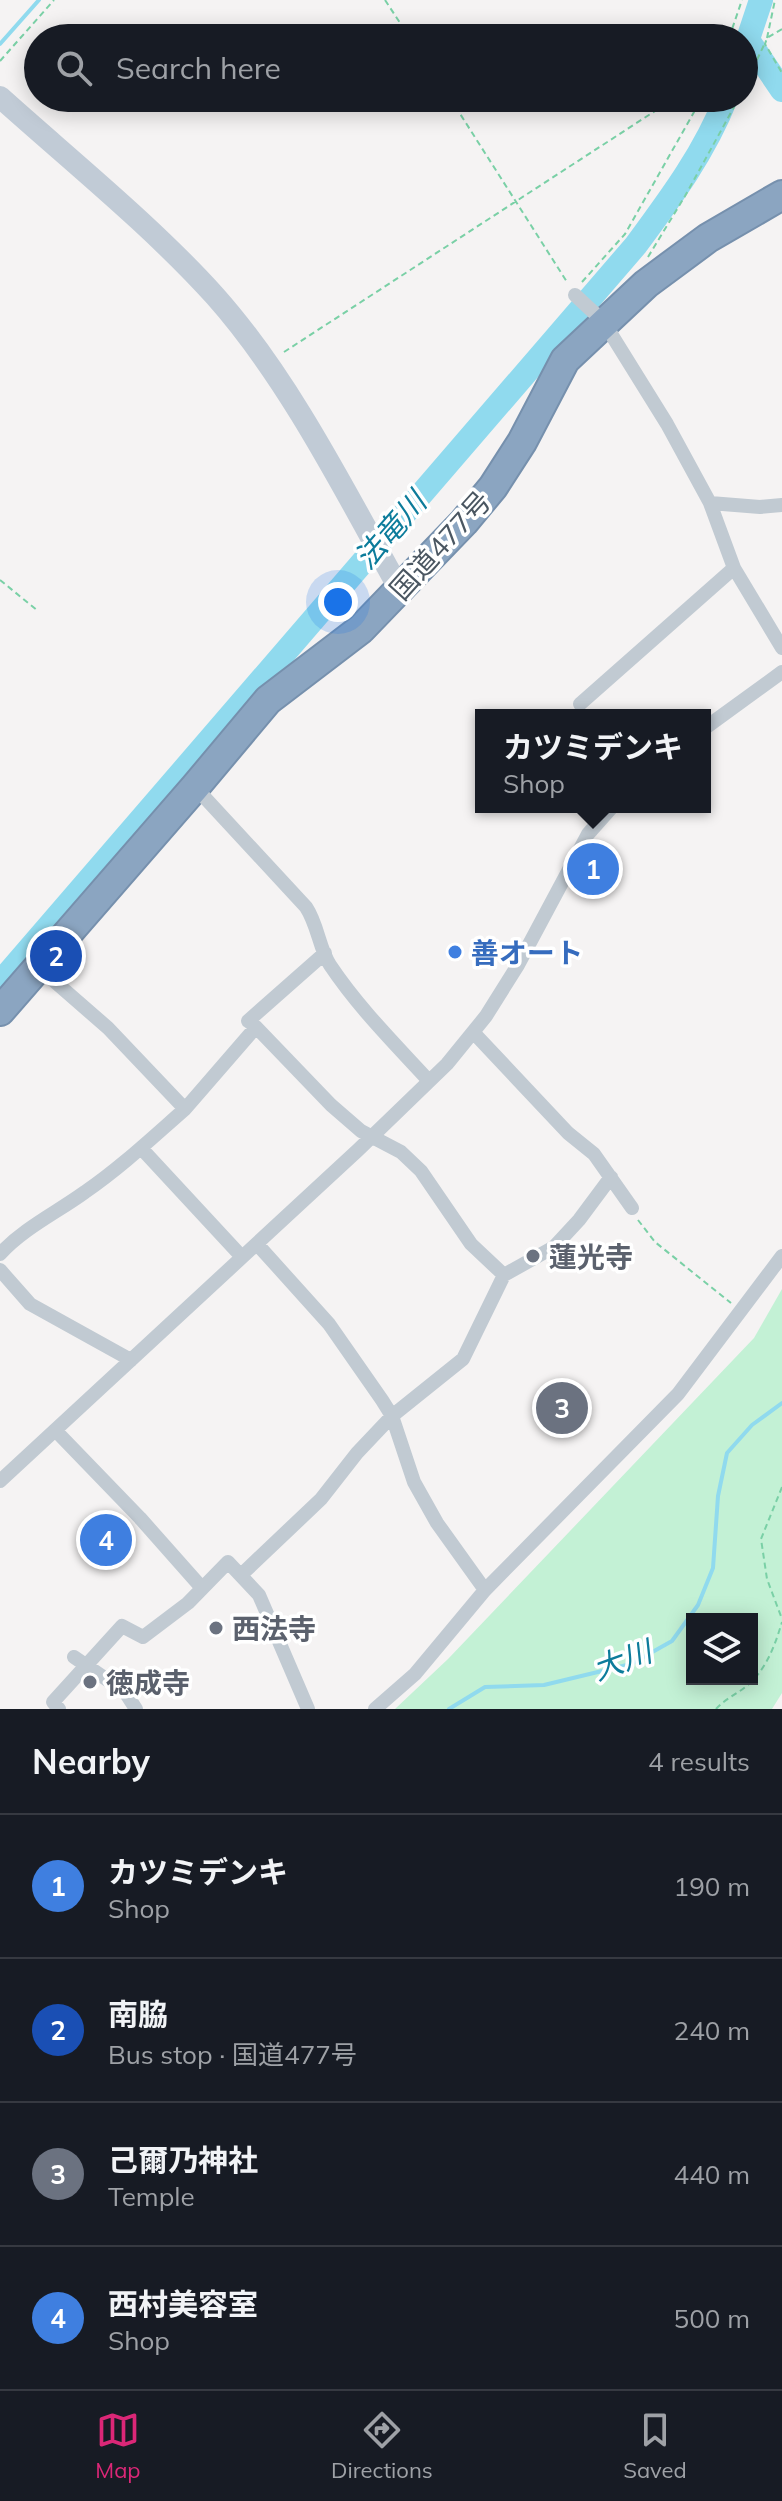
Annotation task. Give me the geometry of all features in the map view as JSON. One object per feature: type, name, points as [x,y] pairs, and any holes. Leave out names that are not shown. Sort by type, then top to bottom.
[{"type":"highway","name":"国道477号","points":[[0,1011],[268,700],[361,629],[464,522],[493,487],[522,442],[565,360],[602,318],[708,238],[782,195]]},
{"type":"street","points":[[0,97],[183,262],[216,297],[266,364],[329,463],[400,590]]},
{"type":"street","points":[[575,295],[602,318],[667,424],[710,503],[734,568],[782,648]]},
{"type":"street","points":[[710,503],[760,507],[782,505]]},
{"type":"street","points":[[580,704],[734,568]]},
{"type":"street","points":[[711,724],[782,672]]},
{"type":"street","points":[[195,787],[306,907],[314,919],[325,953],[343,984],[429,1081]]},
{"type":"street","points":[[0,1481],[429,1081],[473,1032],[518,965],[588,834],[607,813]]},
{"type":"street","points":[[325,953],[248,1021],[331,1105],[361,1131],[401,1152],[421,1171],[471,1244],[504,1275]]},
{"type":"street","points":[[38,967],[108,1028],[185,1109]]},
{"type":"street","points":[[3,1245],[83,1194],[141,1148],[185,1109],[256,1027]]},
{"type":"street","points":[[473,1032],[568,1133],[594,1154],[632,1208]]},
{"type":"street","points":[[141,1148],[242,1257]]},
{"type":"street","points":[[241,1575],[321,1499],[357,1453],[392,1416],[463,1359],[504,1275],[554,1247],[611,1177]]},
{"type":"street","points":[[257,1244],[329,1324],[392,1416],[414,1482],[437,1523],[485,1590]]},
{"type":"street","points":[[375,1709],[415,1674],[485,1590],[678,1394],[782,1256]]},
{"type":"street","points":[[0,1270],[30,1304],[131,1360]]},
{"type":"street","points":[[55,1430],[202,1588]]},
{"type":"street","points":[[59,1709],[53,1702],[80,1661],[122,1626],[143,1637],[188,1603],[228,1562],[259,1595],[308,1709]]},
{"type":"street","points":[[80,1661],[125,1692],[136,1709]]},
{"type":"path","points":[[33,24],[54,0]]},
{"type":"path","points":[[385,0],[401,24]]},
{"type":"path","points":[[734,24],[742,0]]},
{"type":"path","points":[[758,59],[767,38],[775,0]]},
{"type":"path","points":[[767,38],[782,29]]},
{"type":"path","points":[[0,61],[24,34]]},
{"type":"path","points":[[765,44],[782,73]]},
{"type":"path","points":[[459,112],[574,292],[625,234],[694,112]]},
{"type":"path","points":[[266,364],[653,112]]},
{"type":"path","points":[[644,263],[731,112]]},
{"type":"path","points":[[0,580],[38,611]]},
{"type":"path","points":[[632,1208],[646,1233],[655,1242],[702,1277],[741,1312]]},
{"type":"path","points":[[716,1709],[748,1685],[772,1653],[782,1620],[767,1579],[761,1539],[782,1487]]},
{"type":"green space","points":[[782,1289],[782,1693],[772,1709],[395,1709],[448,1659],[754,1338]]},
{"type":"waterway","points":[[0,44],[39,0]]},
{"type":"waterway","name":"法竜川","points":[[753,24],[761,0]]},
{"type":"waterway","points":[[758,55],[782,90]]},
{"type":"waterway","name":"法竜川","points":[[0,983],[636,245],[674,193],[720,112]]},
{"type":"waterway","name":"大川","points":[[449,1709],[485,1687],[544,1685],[631,1664],[672,1641],[698,1605],[713,1568],[718,1496],[727,1453],[752,1425],[782,1403]]},
{"type":"place","name":"カツミデンキ","points":[[593,869]]},
{"type":"place","name":"善オート","points":[[455,952]]},
{"type":"place","name":"南脇","points":[[56,956]]},
{"type":"place","name":"蓮光寺","points":[[533,1256]]},
{"type":"place","name":"己爾乃神社","points":[[562,1408]]},
{"type":"place","name":"西村美容室","points":[[106,1540]]},
{"type":"place","name":"西法寺","points":[[216,1628]]},
{"type":"place","name":"徳成寺","points":[[90,1682]]}]
